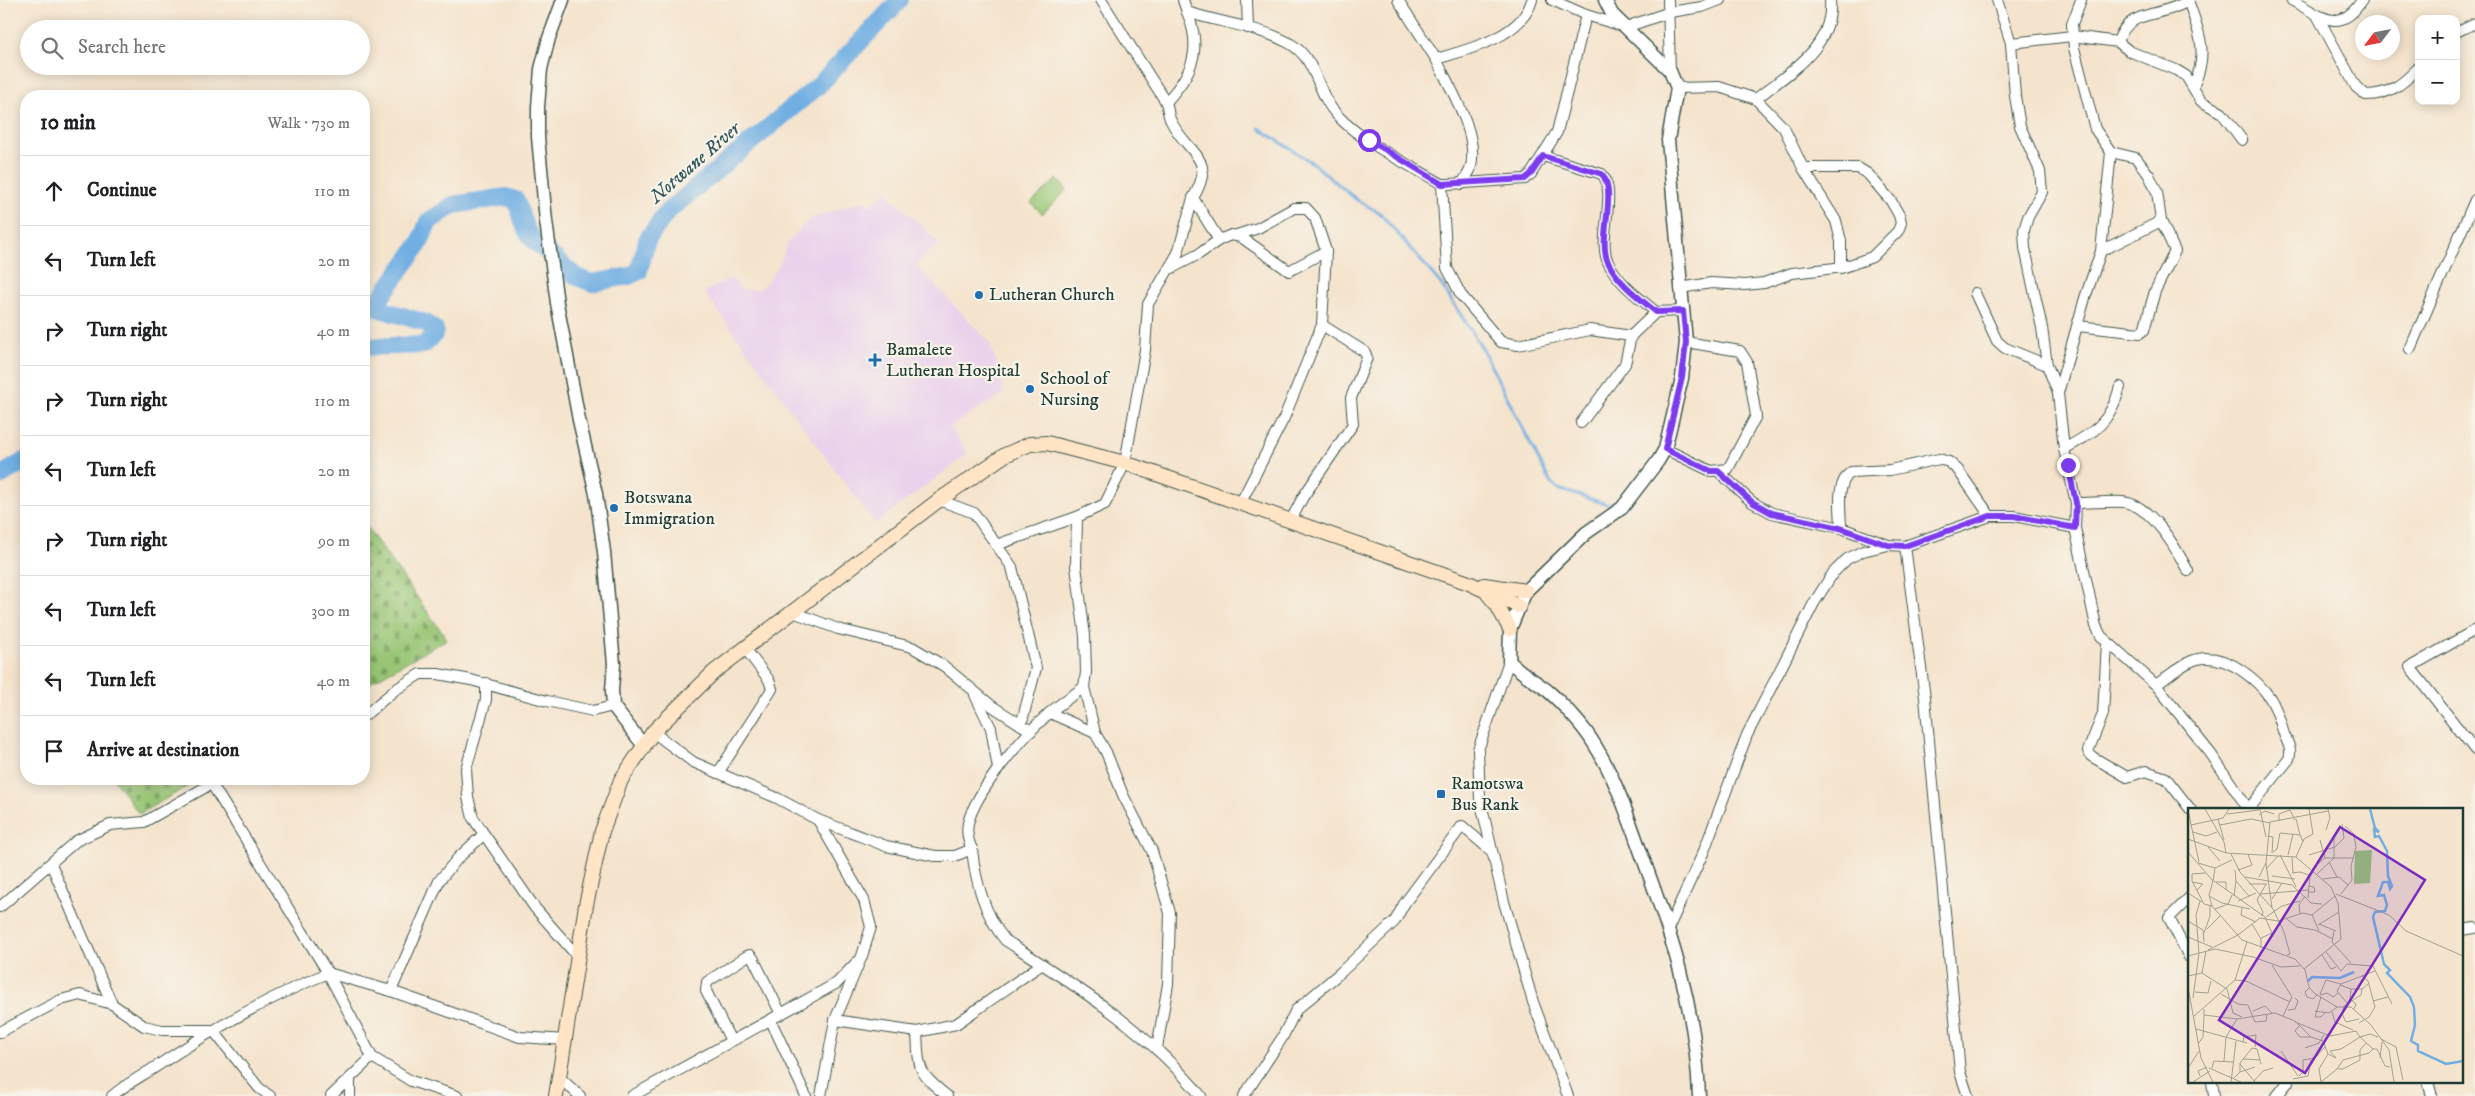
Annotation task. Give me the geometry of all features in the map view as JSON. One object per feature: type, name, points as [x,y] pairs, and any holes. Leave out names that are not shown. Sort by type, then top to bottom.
[{"type":"main road","points":[[556,1096],[578,957],[602,831],[621,780],[653,732],[714,672],[744,647],[793,612],[939,500],[1005,455],[1030,444],[1047,443],[1125,463],[1475,586],[1518,606]]},
{"type":"main road","points":[[1475,586],[1526,591]]},
{"type":"main road","points":[[1475,586],[1497,606],[1510,629]]},
{"type":"street","points":[[563,0],[549,38],[541,69],[538,137],[558,303],[579,420],[596,494],[604,552],[614,664],[612,690],[614,706],[644,746]]},
{"type":"street","points":[[996,545],[1077,517],[1105,504],[1125,463],[1145,350],[1148,304],[1155,290],[1172,268],[1193,198],[1202,183],[1204,172],[1199,159],[1171,121],[1166,102],[1101,0]]},
{"type":"street","points":[[1166,102],[1185,80],[1192,67],[1194,34],[1183,0]]},
{"type":"street","points":[[1247,0],[1248,28]]},
{"type":"street","points":[[1398,0],[1436,59],[1462,112],[1470,141],[1470,170],[1462,184]]},
{"type":"street","points":[[1436,59],[1475,48],[1493,40],[1517,24],[1530,9],[1532,0]]},
{"type":"street","points":[[1552,0],[1586,15],[1626,28],[1670,12],[1702,7],[1720,0]]},
{"type":"street","points":[[1605,0],[1612,14],[1670,70]]},
{"type":"street","points":[[1568,1096],[1532,1002],[1490,850],[1480,799],[1478,750],[1509,661],[1510,629],[1518,606],[1526,591],[1586,533],[1622,508],[1665,449],[1682,378],[1686,342],[1668,140],[1677,88],[1670,70],[1670,12],[1668,0]]},
{"type":"street","points":[[1756,99],[1814,51],[1829,24],[1830,0]]},
{"type":"street","points":[[1997,0],[2011,44],[2015,96],[2020,126],[2040,171],[2042,192],[2028,217],[2024,230],[2025,248],[2041,320],[2047,365],[2058,393],[2064,449],[2076,503],[2075,528],[2096,626],[2107,643],[2129,659],[2156,685],[2211,754],[2248,808]]},
{"type":"street","points":[[2058,393],[2101,251],[2111,152],[2095,129],[2072,36],[2072,24],[2082,0]]},
{"type":"street","points":[[2118,42],[2121,31],[2127,24],[2141,17],[2168,12],[2188,0],[2203,45],[2200,68],[2194,85]]},
{"type":"street","points":[[2292,0],[2318,17],[2333,21],[2346,17],[2362,0]]},
{"type":"street","points":[[1187,12],[1248,28],[1289,43],[1306,56],[1329,106],[1338,116],[1369,140],[1442,184],[1525,179],[1531,174],[1553,142],[1562,119],[1586,15]]},
{"type":"street","points":[[2318,17],[2356,87],[2366,95],[2397,88],[2406,82],[2415,71]]},
{"type":"street","points":[[2460,30],[2475,23]]},
{"type":"street","points":[[2011,44],[2072,36],[2118,42],[2129,51],[2181,72],[2194,85],[2201,101],[2222,113],[2242,140]]},
{"type":"street","points":[[1677,88],[1719,87],[1756,99],[1784,128],[1803,168],[1836,221],[1841,241],[1841,268]]},
{"type":"street","points":[[2078,326],[2136,334],[2144,330],[2155,292],[2175,251],[2161,221],[2157,192],[2149,175],[2136,158],[2111,152]]},
{"type":"street","points":[[1543,156],[1598,172],[1605,178],[1608,190],[1606,260],[1621,282],[1656,312]]},
{"type":"street","points":[[1680,288],[1711,283],[1755,284],[1792,273],[1841,268],[1872,257],[1898,231],[1900,224],[1898,215],[1891,201],[1868,174],[1858,168],[1803,168]]},
{"type":"street","points":[[1442,184],[1448,268],[1462,295],[1501,342],[1518,345],[1590,330],[1631,336]]},
{"type":"street","points":[[1193,198],[1219,240]]},
{"type":"street","points":[[2410,349],[2475,200]]},
{"type":"street","points":[[1172,268],[1199,254],[1219,240],[1258,228],[1294,208],[1306,208],[1315,218],[1326,251],[1322,325],[1284,418],[1240,504]]},
{"type":"street","points":[[2101,251],[2161,221]]},
{"type":"street","points":[[1237,235],[1289,271],[1326,251]]},
{"type":"street","points":[[1975,293],[1997,341],[2005,348],[2047,365]]},
{"type":"street","points":[[1581,423],[1625,364],[1631,336],[1656,312],[1683,311]]},
{"type":"street","points":[[1290,522],[1304,497],[1353,424],[1351,398],[1367,358],[1365,352],[1322,325]]},
{"type":"street","points":[[1665,449],[1711,471],[1728,469],[1756,416],[1747,362],[1740,351],[1686,342]]},
{"type":"street","points":[[2064,449],[2093,433],[2106,421],[2120,387]]},
{"type":"street","points":[[1840,528],[1843,480],[1851,472],[1890,470],[1939,459],[1949,462],[1958,470],[1990,516]]},
{"type":"street","points":[[1718,471],[1744,496],[1772,513],[1840,528],[1888,545]]},
{"type":"street","points":[[939,500],[974,512],[1012,567],[1036,668],[1021,725]]},
{"type":"street","points":[[2076,503],[2124,502],[2137,507],[2154,520],[2174,544],[2188,571]]},
{"type":"street","points":[[1669,927],[1704,851],[1747,735],[1814,603],[1833,573],[1847,559],[1863,550],[1888,545],[1905,546],[1990,516],[2014,516],[2075,528]]},
{"type":"street","points":[[1077,517],[1076,566],[1085,636],[1086,672],[1084,687],[1095,734],[1106,752],[1123,795],[1152,851],[1170,913],[1168,984],[1157,1048]]},
{"type":"street","points":[[1905,546],[1926,708],[1960,1072],[1968,1096]]},
{"type":"street","points":[[793,612],[838,629],[912,646],[944,666],[992,706],[1031,731]]},
{"type":"street","points":[[2475,630],[2410,668],[2475,750]]},
{"type":"street","points":[[2107,643],[2103,714],[2088,751],[2091,756],[2126,776],[2146,771],[2166,778],[2189,808]]},
{"type":"street","points":[[718,773],[772,689],[769,680],[744,647]]},
{"type":"street","points":[[2156,685],[2191,661],[2205,658],[2224,660],[2245,674],[2269,697],[2278,714],[2291,753],[2289,759],[2251,808]]},
{"type":"street","points":[[1509,661],[1550,693],[1591,739],[1608,771],[1630,823],[1669,927],[1690,1007],[1698,1063],[1698,1096]]},
{"type":"street","points":[[370,711],[395,690],[420,674],[438,674],[486,683],[548,701],[593,711],[614,706]]},
{"type":"street","points":[[486,683],[486,700],[466,769],[468,797],[473,818],[535,908],[578,957]]},
{"type":"street","points":[[1084,687],[1050,713],[1031,731],[998,769],[981,796],[968,823],[967,838],[972,849],[977,878],[991,921],[1005,940],[1127,1024],[1157,1048],[1201,1096]]},
{"type":"street","points":[[973,690],[991,728],[998,769]]},
{"type":"street","points":[[1050,713],[1095,734]]},
{"type":"street","points":[[653,732],[693,762],[777,798],[818,820],[886,846],[922,854],[955,856],[972,849]]},
{"type":"street","points":[[0,907],[76,841],[110,825],[144,822],[209,785]]},
{"type":"street","points":[[218,785],[328,973],[372,1057],[411,1080],[457,1096]]},
{"type":"street","points":[[818,820],[864,900],[871,927],[862,956],[835,1020],[821,1096]]},
{"type":"street","points":[[1244,1096],[1282,1038],[1296,1010],[1342,972],[1395,921],[1404,904],[1462,826],[1490,850]]},
{"type":"street","points":[[392,991],[439,881],[458,858],[483,835]]},
{"type":"street","points":[[51,864],[112,1004]]},
{"type":"street","points":[[2188,899],[2169,918],[2188,955]]},
{"type":"street","points":[[2462,930],[2475,928]]},
{"type":"street","points":[[731,1041],[705,986],[708,982],[747,956],[750,955],[753,958],[781,1014]]},
{"type":"street","points":[[632,1096],[837,983],[862,956]]},
{"type":"street","points":[[835,1020],[917,1032],[956,1024],[1042,964]]},
{"type":"street","points":[[112,1096],[213,1030],[286,990],[328,973],[392,991],[520,1037],[566,1040]]},
{"type":"street","points":[[0,1032],[61,1000],[80,995],[112,1004],[144,1026],[162,1030],[213,1030]]},
{"type":"street","points":[[771,1021],[806,1096]]},
{"type":"street","points":[[213,1030],[259,1088],[270,1096]]},
{"type":"street","points":[[917,1032],[918,1064],[924,1077],[947,1096]]},
{"type":"street","points":[[331,1096],[372,1057]]},
{"type":"street","points":[[560,1078],[580,1096]]},
{"type":"street","points":[[350,1079],[350,1096]]},
{"type":"street","points":[[2277,1096],[2286,1084]]},
{"type":"shaded area","name":"Bamalete Lutheran Hospital","points":[[886,192],[939,243],[916,265],[989,342],[1002,378],[1003,394],[950,427],[968,454],[875,524],[704,292],[731,278],[743,290],[759,289],[767,282],[781,261],[787,243],[811,218],[864,201],[869,206]]},
{"type":"green space","points":[[1057,179],[1067,190],[1042,214],[1031,203]]},
{"type":"green space","points":[[370,531],[447,639],[370,683]]},
{"type":"green space","points":[[118,785],[190,785],[139,814]]},
{"type":"waterway","name":"Notwane River","points":[[370,347],[424,345],[434,335],[435,330],[426,323],[380,309],[379,300],[420,243],[428,222],[453,205],[506,197],[516,200],[526,230],[535,242],[577,277],[592,283],[629,276],[639,271],[647,240],[667,212],[818,86],[900,0]]},
{"type":"waterway","points":[[1259,128],[1314,164],[1357,200],[1380,213],[1441,284],[1482,348],[1550,482],[1558,489],[1610,505]]},
{"type":"waterway","name":"Notwane River","points":[[0,476],[20,464]]},
{"type":"place","name":"Lutheran Church","points":[[979,295]]},
{"type":"place","name":"Bamalete Lutheran Hospital","points":[[875,360]]},
{"type":"place","name":"School of Nursing","points":[[1030,389]]},
{"type":"place","name":"Botswana Immigration","points":[[614,508]]},
{"type":"place","name":"Ramotswa Bus Rank","points":[[1441,794]]},
{"type":"route","points":[[1369,140],[1442,184],[1525,179],[1529,177],[1543,156],[1602,174],[1608,190],[1606,260],[1621,282],[1656,312],[1683,311],[1686,342],[1682,378],[1665,449],[1711,471],[1718,471],[1744,496],[1761,508],[1772,513],[1840,528],[1888,545],[1905,546],[1930,539],[1960,525],[1990,516],[2014,516],[2075,528],[2076,503],[2068,465]]}]
